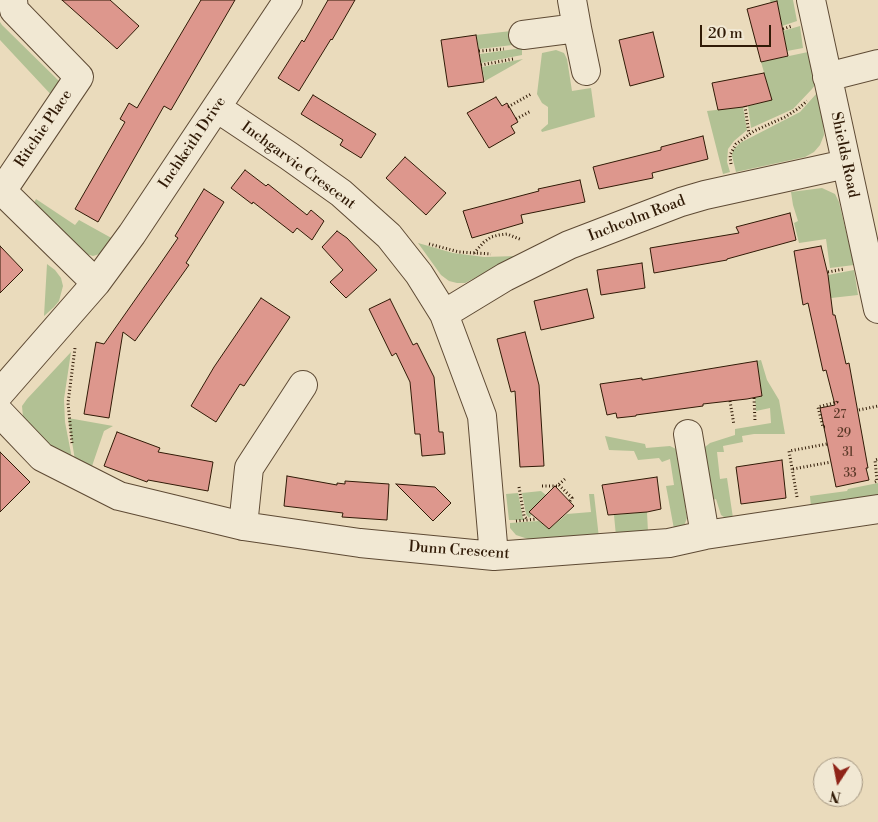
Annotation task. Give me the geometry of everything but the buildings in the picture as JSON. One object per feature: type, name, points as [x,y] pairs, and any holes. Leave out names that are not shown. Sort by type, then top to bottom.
[{"type":"street","name":"Ritchie Place","points":[[1,190],[78,77],[14,10],[13,0]]},
{"type":"street","name":"Inchkeith Drive","points":[[0,393],[96,283],[132,234],[288,0]]},
{"type":"street","points":[[572,0],[586,71]]},
{"type":"street","name":"Shields Road","points":[[810,0],[878,309]]},
{"type":"street","points":[[521,46],[577,28]]},
{"type":"street","points":[[827,77],[878,64]]},
{"type":"street","name":"Inchgarvie Crescent","points":[[217,108],[341,193],[388,236],[419,274],[444,314],[482,416],[494,556]]},
{"type":"street","name":"Inchcolm Road","points":[[444,314],[505,277],[569,245],[682,202],[705,195],[846,164]]},
{"type":"street","points":[[1,190],[96,283]]},
{"type":"street","points":[[243,526],[249,468],[303,385]]},
{"type":"street","name":"Dunn Crescent","points":[[0,412],[42,457],[119,496],[243,526],[360,543],[494,556],[669,543],[705,535],[878,509]]},
{"type":"street","points":[[688,434],[705,535]]},
{"type":"path","points":[[481,65],[521,46]]},
{"type":"path","points":[[508,106],[531,94]]},
{"type":"path","points":[[730,163],[730,155],[736,144],[749,134],[785,117],[808,100]]},
{"type":"path","points":[[745,106],[749,134]]},
{"type":"path","points":[[516,119],[531,111]]},
{"type":"path","points":[[474,253],[484,242],[491,237],[499,235],[516,236],[525,242]]},
{"type":"path","points":[[424,242],[439,248],[495,254]]},
{"type":"path","points":[[47,340],[75,347],[68,403],[69,427],[78,476]]},
{"type":"path","points":[[754,398],[755,421]]},
{"type":"path","points":[[825,427],[822,427],[818,407],[837,402],[837,399]]},
{"type":"path","points":[[730,401],[734,425]]},
{"type":"path","points":[[859,410],[878,406]]},
{"type":"path","points":[[800,520],[789,451],[827,444]]},
{"type":"path","points":[[868,483],[877,481],[875,460],[878,459]]},
{"type":"path","points":[[793,469],[831,462]]},
{"type":"path","points":[[542,486],[559,485],[565,479]]},
{"type":"path","points":[[559,485],[572,498],[570,501]]},
{"type":"path","points":[[519,487],[524,516],[528,520]]},
{"type":"path","points":[[510,522],[537,519]]},
{"type":"green space","points":[[770,0],[793,0],[797,21],[782,26],[777,1],[771,3]]},
{"type":"green space","points":[[0,22],[61,83],[56,100],[0,40]]},
{"type":"green space","points":[[800,26],[803,48],[787,51],[783,31]]},
{"type":"green space","points":[[520,30],[521,44],[479,49],[476,35]]},
{"type":"green space","points":[[522,48],[522,55],[481,63],[480,54]]},
{"type":"green space","points":[[556,50],[564,53],[567,59],[572,91],[591,88],[595,117],[542,132],[541,130],[548,124],[548,107],[542,103],[537,94],[542,53]]},
{"type":"green space","points":[[808,52],[815,85],[812,89],[793,109],[751,128],[748,106],[772,100],[761,62]]},
{"type":"green space","points":[[523,59],[515,64],[485,81],[482,67]]},
{"type":"green space","points":[[817,93],[824,135],[820,145],[814,152],[805,157],[736,172],[732,156],[733,150],[740,143],[800,112]]},
{"type":"green space","points":[[743,107],[747,130],[728,149],[727,162],[730,172],[723,174],[707,111]]},
{"type":"green space","points":[[822,188],[835,194],[839,202],[854,265],[830,268],[826,239],[799,243],[794,223],[798,221],[791,192]]},
{"type":"green space","points":[[36,199],[75,225],[79,220],[115,240],[106,252],[93,256],[86,254],[33,205]]},
{"type":"green space","points":[[418,243],[453,253],[484,257],[517,256],[465,283],[457,283],[449,281],[441,275]]},
{"type":"green space","points":[[47,264],[61,278],[63,286],[59,301],[44,316]]},
{"type":"green space","points":[[854,270],[858,295],[831,298],[828,275]]},
{"type":"green space","points":[[71,352],[64,399],[65,422],[74,469],[25,423],[22,406]]},
{"type":"green space","points":[[761,360],[767,380],[779,400],[785,434],[742,436],[743,442],[723,446],[724,452],[717,452],[720,479],[727,478],[733,518],[727,519],[721,515],[716,499],[708,501],[703,453],[705,447],[710,443],[735,435],[735,429],[771,423],[770,408],[756,411],[755,398],[762,396],[757,361]]},
{"type":"green space","points":[[68,418],[113,426],[104,431],[91,469],[75,460]]},
{"type":"green space","points":[[605,436],[645,444],[646,448],[670,446],[680,451],[692,504],[685,506],[687,518],[684,526],[674,529],[666,486],[674,485],[670,459],[662,462],[659,458],[638,460],[634,451],[609,450]]},
{"type":"green space","points":[[878,483],[878,496],[811,507],[810,496],[847,491],[848,489]]},
{"type":"green space","points":[[541,491],[546,495],[530,512],[532,514],[529,518],[526,514],[522,493]]},
{"type":"green space","points":[[518,493],[525,520],[509,520],[506,494]]},
{"type":"green space","points":[[589,494],[594,494],[599,538],[531,540],[516,535],[510,528],[510,523],[539,521],[549,529],[567,514],[591,512]]},
{"type":"green space","points":[[647,512],[648,532],[616,536],[614,515]]}]
